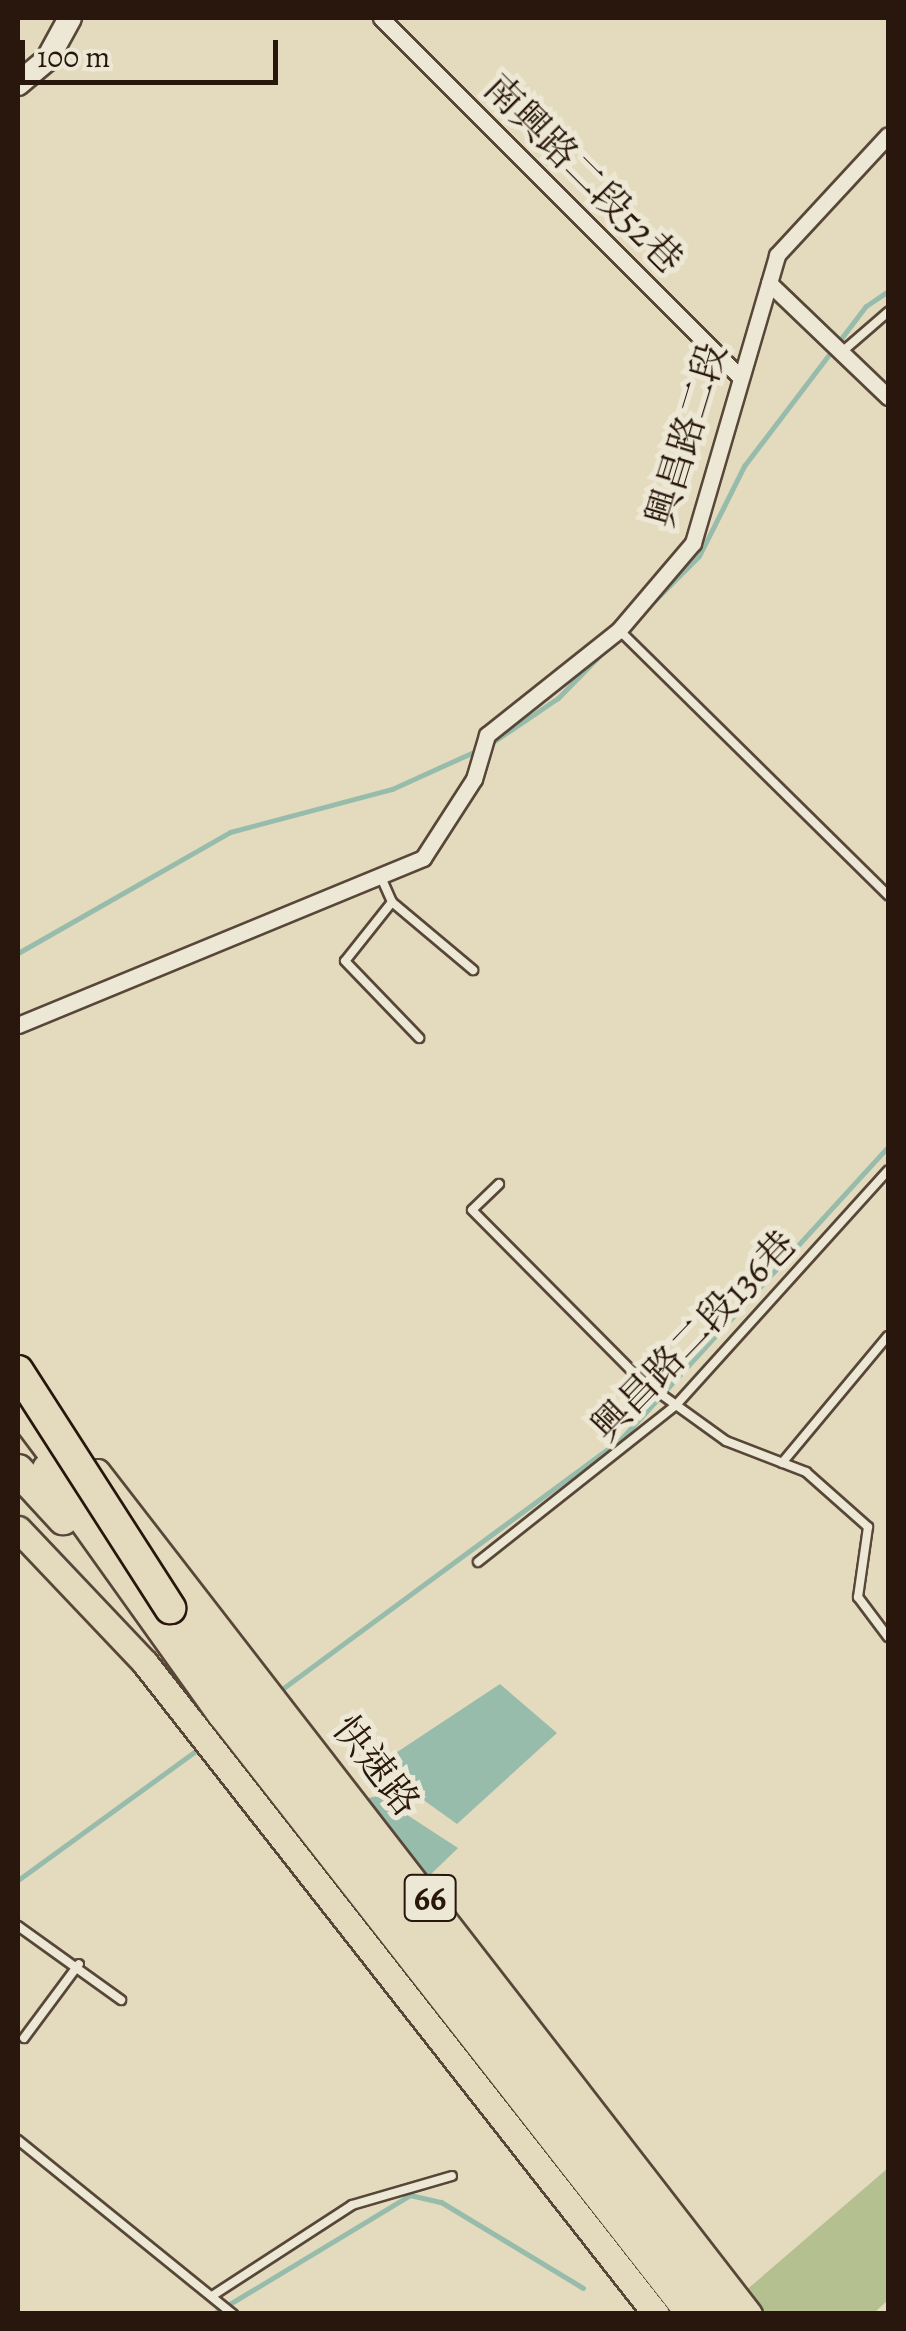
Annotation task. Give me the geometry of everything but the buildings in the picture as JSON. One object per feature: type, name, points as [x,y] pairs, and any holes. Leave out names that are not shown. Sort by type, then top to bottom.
[{"type":"highway","name":"66","points":[[18,1371],[158,1609],[692,2314]]},
{"type":"highway","points":[[18,1406],[158,1609]]},
{"type":"highway","points":[[18,1428],[158,1609]]},
{"type":"highway","name":"66","points":[[18,1470],[158,1609],[722,2314]]},
{"type":"main road","name":"快速路","points":[[18,1379],[107,1485],[749,2314]]},
{"type":"main road","name":"66","points":[[18,1529],[90,1615],[144,1663],[656,2314]]},
{"type":"street","points":[[18,84],[47,60],[70,18]]},
{"type":"street","name":"南興路二段52巷","points":[[380,18],[739,376]]},
{"type":"street","name":"興昌路二段","points":[[18,1025],[423,858],[483,747],[619,630],[694,543],[739,376],[778,254],[888,135]]},
{"type":"street","points":[[768,283],[888,397]]},
{"type":"street","name":"快速路","points":[[18,1358],[85,1458]]},
{"type":"lane","points":[[838,348],[888,312]]},
{"type":"lane","points":[[619,630],[888,895]]},
{"type":"lane","points":[[380,876],[392,902],[474,970]]},
{"type":"lane","points":[[392,902],[345,961],[419,1038]]},
{"type":"lane","name":"興昌路二段136巷","points":[[478,1562],[676,1406],[888,1170]]},
{"type":"lane","points":[[499,1184],[472,1210],[676,1406],[726,1441],[782,1463],[868,1526],[858,1597],[888,1637]]},
{"type":"lane","points":[[782,1463],[888,1336]]},
{"type":"lane","points":[[18,1926],[79,1964],[121,2000]]},
{"type":"lane","points":[[24,2038],[79,1964]]},
{"type":"lane","points":[[18,2140],[104,2206],[173,2274],[212,2296],[233,2314]]},
{"type":"lane","points":[[212,2296],[352,2205],[452,2176]]},
{"type":"shaded area","points":[[500,1684],[557,1733],[457,1824],[376,1766]]},
{"type":"shaded area","points":[[378,1796],[458,1848],[426,1879],[368,1798]]},
{"type":"shaded area","points":[[888,2168],[888,2300],[874,2313],[758,2313],[743,2293]]},
{"type":"waterway","points":[[648,607],[699,556],[744,466],[866,306],[888,291]]},
{"type":"waterway","points":[[490,744],[558,698],[608,647]]},
{"type":"waterway","points":[[18,953],[230,832],[392,789],[480,749]]},
{"type":"waterway","points":[[278,1692],[621,1439],[888,1147]]},
{"type":"waterway","points":[[18,1880],[200,1748]]},
{"type":"waterway","points":[[213,2314],[410,2195],[441,2202],[583,2288]]}]
